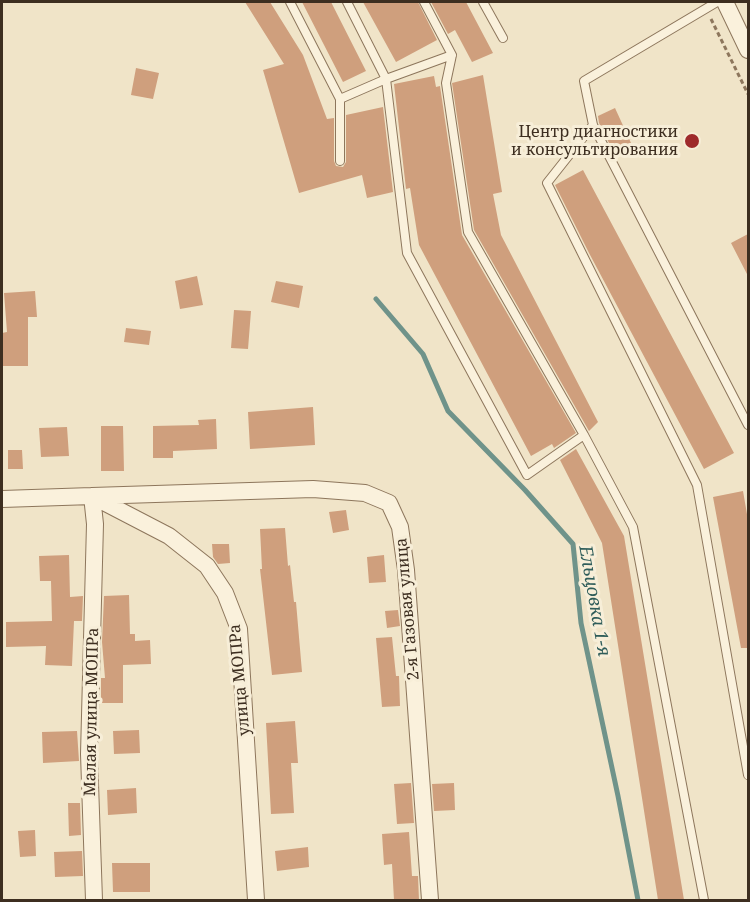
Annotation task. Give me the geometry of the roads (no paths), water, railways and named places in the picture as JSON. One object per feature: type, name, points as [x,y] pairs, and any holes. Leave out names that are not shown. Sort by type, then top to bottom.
[{"type":"street","points":[[725,2],[748,50]]},
{"type":"street","name":"2-я Газовая улица","points":[[2,499],[313,489],[365,493],[388,502],[400,527],[406,570],[430,900]]},
{"type":"street","name":"Малая улица МОПРа","points":[[92,496],[95,524],[89,753],[94,900]]},
{"type":"street","name":"улица МОПРа","points":[[92,496],[169,536],[207,566],[225,593],[239,629],[256,900]]},
{"type":"lane","points":[[290,2],[340,99],[340,161]]},
{"type":"lane","points":[[347,2],[386,79],[407,253],[527,475],[584,435]]},
{"type":"lane","points":[[424,2],[452,55],[446,83],[468,232],[584,435],[633,527],[704,900]]},
{"type":"lane","points":[[483,2],[503,38]]},
{"type":"lane","points":[[717,2],[584,81],[593,125],[748,425]]},
{"type":"lane","points":[[340,99],[452,55]]},
{"type":"lane","points":[[593,125],[547,183],[697,485],[748,775]]},
{"type":"waterway","name":"Ельцовка 1-я","points":[[376,299],[423,354],[448,411],[525,490],[573,544],[581,623],[638,900]]},
{"type":"place","name":"Центр диагностики и консультирования","points":[[692,141]]}]
